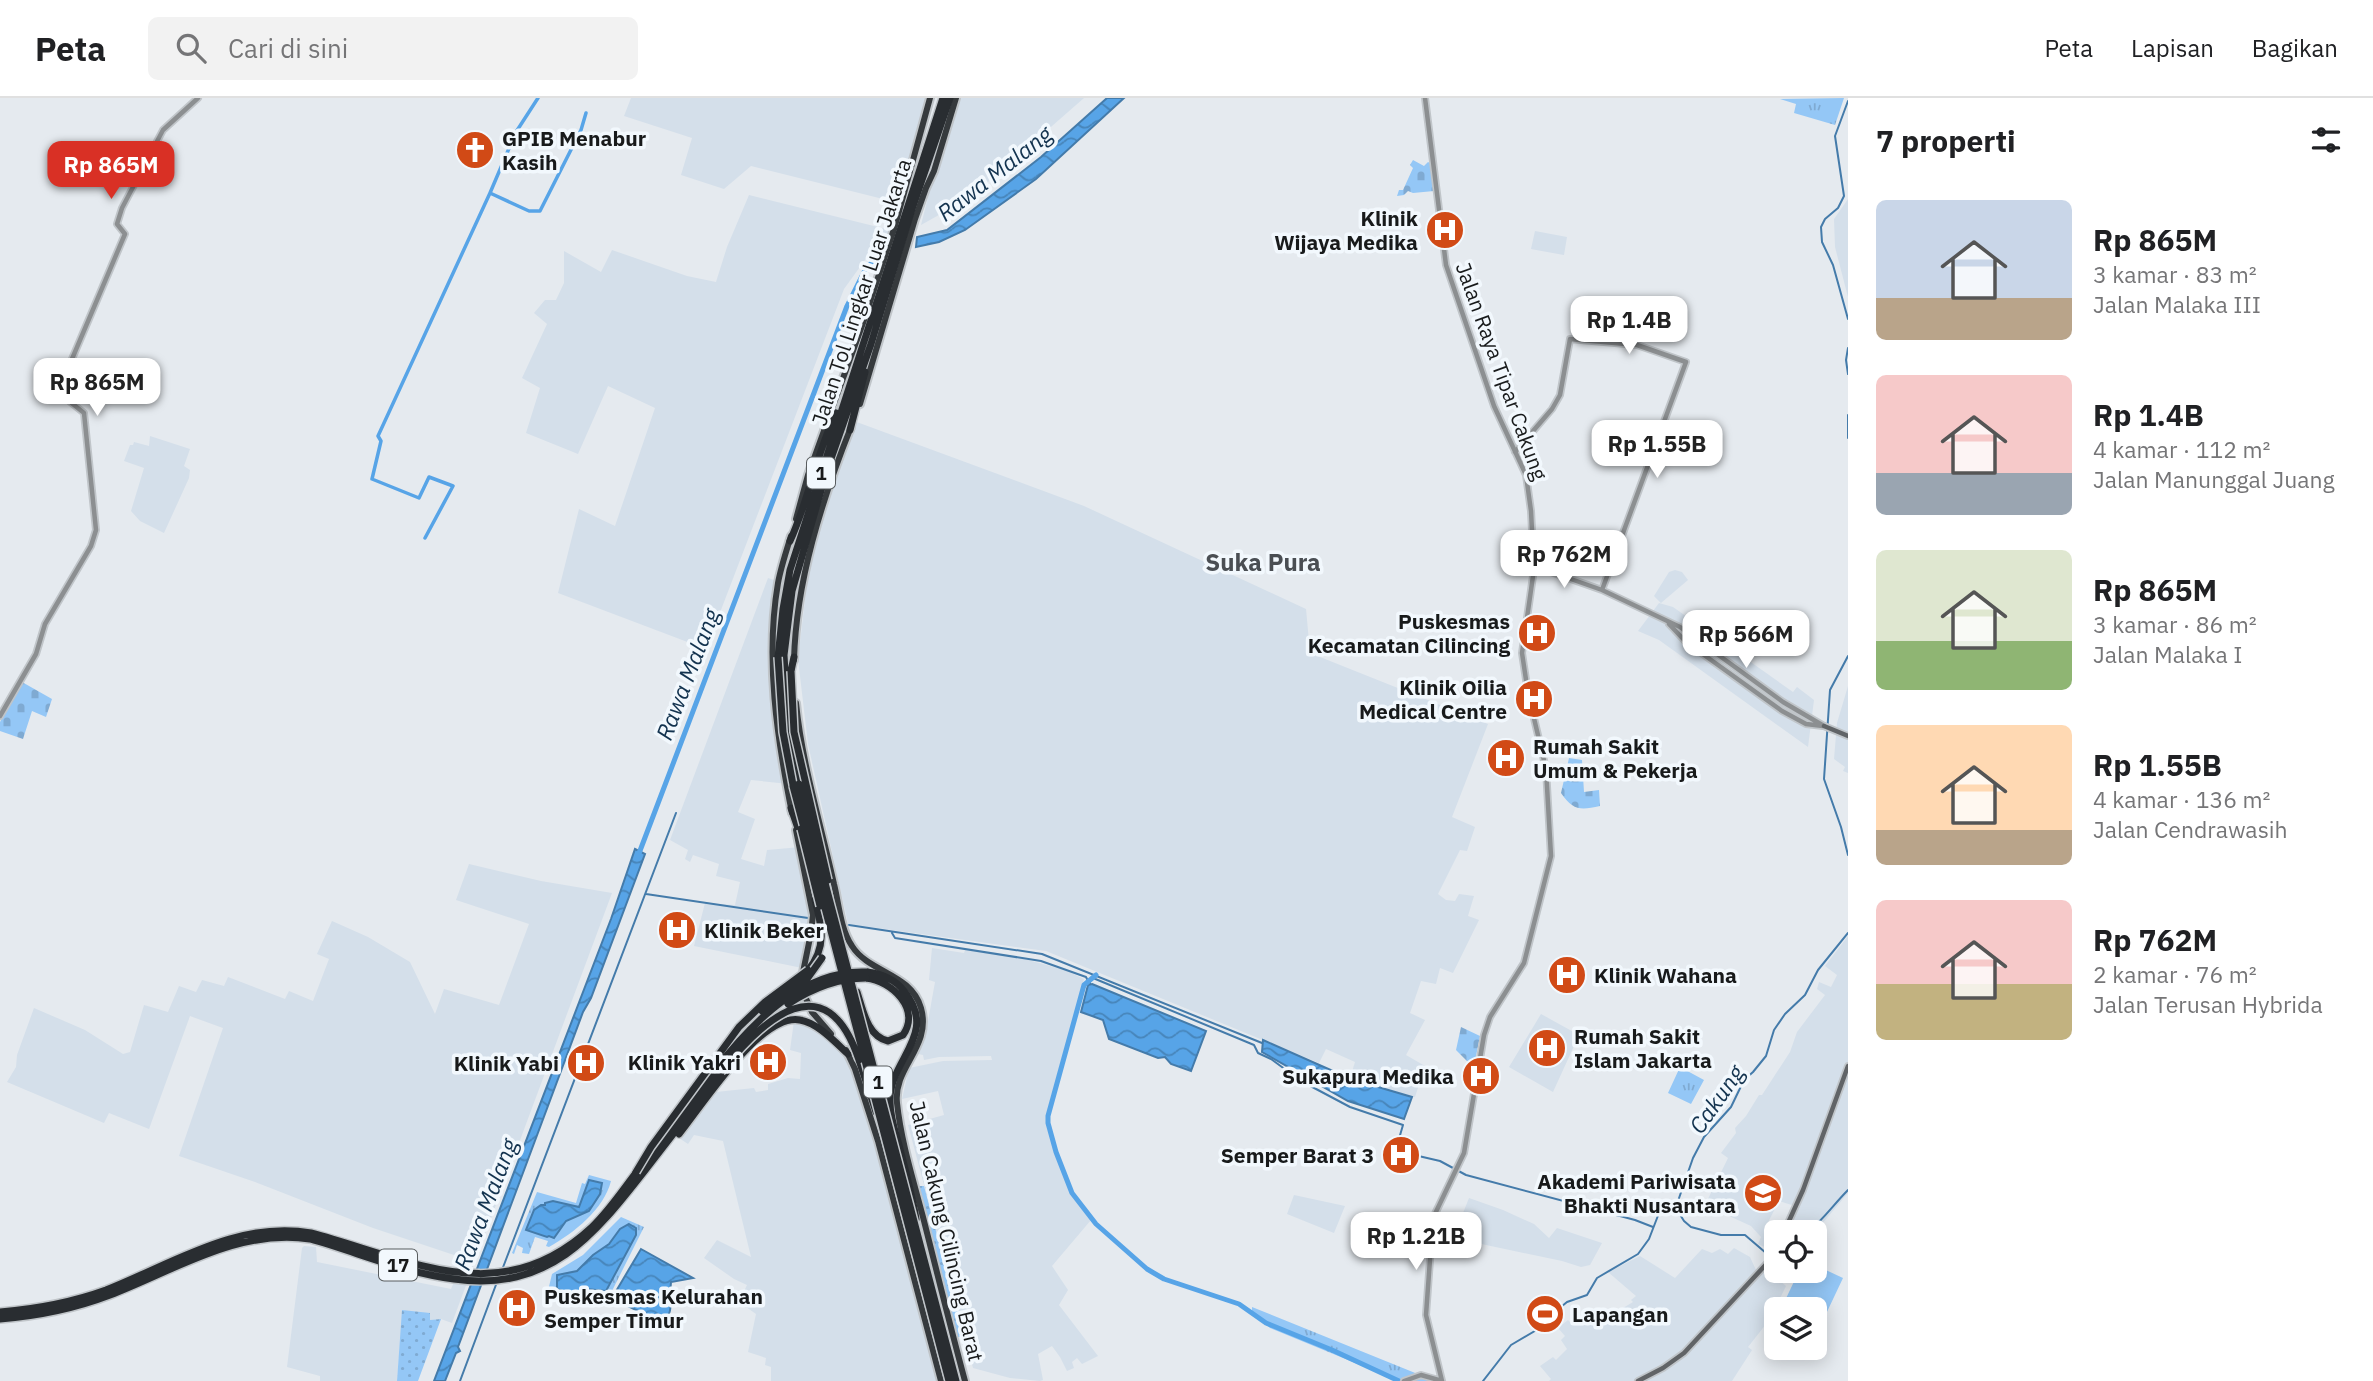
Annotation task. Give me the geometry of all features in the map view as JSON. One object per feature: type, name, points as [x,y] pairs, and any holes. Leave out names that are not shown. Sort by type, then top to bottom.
[{"type":"highway","points":[[904,227],[930,98]]},
{"type":"highway","name":"Jalan Tol Lingkar Luar Jakarta","points":[[793,784],[784,654],[792,591],[827,470],[871,344],[943,98]]},
{"type":"highway","name":"Jalan Tol Lingkar Luar Jakarta","points":[[793,784],[780,707],[778,657],[790,570],[846,394],[950,98]]},
{"type":"highway","points":[[718,1070],[749,1024],[770,1004],[807,979],[824,954],[826,930],[803,842],[793,784],[779,743],[772,678],[778,584],[821,438],[874,291],[934,171],[956,98]]},
{"type":"highway","name":"Jalan Cakung Cilincing Barat","points":[[904,227],[891,296],[860,405],[850,427],[805,572],[793,657],[797,717],[848,940],[864,959],[903,982],[921,1009],[922,1034],[900,1080],[897,1102],[906,1154],[965,1381]]},
{"type":"highway","points":[[850,427],[872,350],[871,344]]},
{"type":"highway","points":[[790,541],[828,429],[846,394]]},
{"type":"highway","points":[[793,657],[791,671],[794,732],[827,868],[835,920]]},
{"type":"highway","points":[[793,784],[799,785],[810,778]]},
{"type":"highway","points":[[793,784],[791,806],[813,915],[802,974],[804,996],[817,1020],[848,1054],[869,1113],[925,1313],[941,1381]]},
{"type":"highway","name":"1","points":[[793,784],[843,948],[956,1381]]},
{"type":"highway","name":"1","points":[[793,784],[949,1381]]},
{"type":"highway","points":[[638,1174],[651,1147],[739,1027],[765,1002],[803,974],[814,962],[821,948],[821,930],[791,806],[794,799],[800,796],[811,796],[815,799]]},
{"type":"highway","points":[[833,980],[849,979],[853,978],[866,978],[889,986],[902,999],[907,1009],[908,1023],[905,1032],[898,1039],[888,1041],[874,1033],[866,1018],[854,983],[850,972],[846,960],[843,948]]},
{"type":"highway","points":[[833,980],[858,972],[883,976],[902,988],[914,1008],[914,1039],[894,1077],[890,1097],[920,1243]]},
{"type":"highway","name":"17","points":[[0,1312],[91,1295],[232,1237],[262,1231],[294,1230],[311,1233],[455,1273],[507,1272],[548,1259],[594,1226],[638,1174],[741,1037],[762,1017],[800,991],[833,980]]},
{"type":"highway","points":[[718,1070],[782,1013],[803,1006],[827,1011],[843,1024],[851,1037],[886,1139]]},
{"type":"highway","points":[[638,1174],[684,1127],[746,1050],[777,1024],[802,1020],[817,1028],[848,1054]]},
{"type":"highway","name":"17","points":[[0,1319],[78,1306],[233,1244],[262,1237],[310,1239],[454,1279],[491,1280],[524,1275],[553,1263],[588,1239],[609,1216],[638,1174]]},
{"type":"highway","points":[[919,1293],[926,1297],[935,1295],[940,1286]]},
{"type":"highway","points":[[925,1313],[931,1304],[944,1307]]},
{"type":"main road","points":[[1824,726],[1848,736]]},
{"type":"main road","points":[[1789,1220],[1848,1066]]},
{"type":"main road","points":[[1638,1381],[1659,1371],[1684,1353],[1764,1264]]},
{"type":"street","points":[[0,716],[36,654],[45,624],[91,547],[96,530],[84,413],[58,392],[125,234],[117,224],[122,208],[163,130],[198,98]]},
{"type":"street","name":"Jalan Raya Tipar Cakung","points":[[1425,98],[1446,265],[1488,392],[1528,482],[1534,566],[1522,653],[1528,694],[1546,769],[1551,856],[1524,963],[1488,1023],[1481,1050],[1467,1141],[1459,1166],[1433,1218],[1426,1302],[1427,1325],[1442,1381]]},
{"type":"street","points":[[1515,452],[1552,409],[1560,395],[1570,340],[1637,345],[1686,362],[1602,590]]},
{"type":"street","points":[[1534,566],[1602,590],[1679,627],[1783,702],[1824,726]]},
{"type":"street","points":[[1666,621],[1686,642],[1782,711],[1803,723],[1824,726]]},
{"type":"street","points":[[1404,1381],[1421,1375],[1442,1381]]},
{"type":"shaded area","points":[[631,98],[933,98],[899,203],[751,166],[724,189],[681,175],[692,138],[624,116]]},
{"type":"shaded area","points":[[953,98],[1084,98],[971,197],[921,225]]},
{"type":"shaded area","points":[[749,195],[890,230],[885,246],[870,253],[844,289],[706,649],[558,593],[579,509],[615,526],[655,408],[608,386],[578,454],[526,433],[540,388],[522,378],[547,324],[534,313],[545,300],[556,300],[564,283],[564,251],[601,272],[612,250],[687,276],[716,282],[727,247]]},
{"type":"shaded area","points":[[1848,199],[1848,297],[1835,247],[1834,219]]},
{"type":"shaded area","points":[[1535,231],[1567,237],[1564,255],[1531,249]]},
{"type":"shaded area","points":[[854,421],[1084,506],[1306,609],[1310,653],[1488,724],[1452,817],[1475,827],[1467,851],[1460,850],[1438,894],[1446,900],[1455,901],[1459,894],[1474,896],[1468,916],[1479,920],[1453,973],[1440,968],[1436,984],[1421,981],[1410,1013],[1425,1020],[1406,1055],[1425,1066],[1415,1097],[1350,1078],[1355,1062],[1326,1049],[1319,1063],[1046,951],[848,924],[808,744],[798,659],[815,534]]},
{"type":"shaded area","points":[[150,436],[190,449],[184,466],[190,470],[189,478],[164,533],[140,521],[131,511],[144,468],[124,461],[130,445],[134,442],[149,446]]},
{"type":"shaded area","points":[[1669,572],[1682,572],[1688,580],[1661,603],[1654,596]]},
{"type":"shaded area","points":[[768,578],[780,582],[775,645],[789,784],[751,780],[738,812],[755,819],[741,859],[764,866],[767,850],[801,847],[815,921],[807,969],[694,946],[705,903],[735,905],[740,882],[716,876],[719,864],[693,855],[690,862],[685,859],[688,850],[670,840]]},
{"type":"shaded area","points":[[1659,603],[1673,607],[1793,692],[1797,687],[1814,700],[1808,747],[1659,640],[1638,631]]},
{"type":"shaded area","points":[[1848,686],[1848,773],[1843,771],[1845,767],[1834,759],[1837,723]]},
{"type":"shaded area","points":[[469,864],[541,881],[612,893],[452,1323],[441,1319],[430,1320],[403,1310],[397,1381],[320,1381],[320,1376],[287,1367],[304,1246],[316,1247],[317,1262],[451,1289],[456,1277],[461,1276],[463,1270],[455,1261],[454,1255],[179,1156],[223,1028],[190,1016],[149,1129],[109,1113],[104,1123],[7,1082],[16,1067],[17,1055],[34,1008],[85,1030],[123,1054],[130,1052],[144,1005],[168,1012],[179,986],[196,992],[202,980],[224,986],[228,977],[285,999],[289,991],[313,1001],[329,959],[317,954],[332,921],[368,937],[410,962],[435,1014],[444,989],[499,1005],[529,924],[456,900]]},
{"type":"shaded area","points":[[1848,936],[1848,1193],[1825,1220],[1794,1220],[1798,1207],[1779,1201],[1769,1220],[1764,1220],[1764,1247],[1758,1244],[1761,1237],[1751,1226],[1705,1205],[1728,1158],[1721,1153],[1736,1133],[1735,1128],[1759,1095],[1762,1095],[1790,1052],[1797,1032],[1825,995],[1817,989],[1819,982],[1831,987],[1837,975],[1825,966]]},
{"type":"shaded area","points":[[932,948],[1017,957],[1065,970],[1084,979],[1049,1104],[1047,1128],[1071,1193],[1091,1220],[1052,1266],[1068,1290],[1059,1305],[1098,1356],[1082,1364],[1077,1358],[1072,1362],[1074,1368],[1067,1371],[1052,1346],[1038,1354],[1043,1380],[1040,1381],[1010,1378],[973,1368],[908,1125],[944,1115],[938,1091],[902,1099],[909,1068],[943,1061],[992,1060],[991,1056],[939,1057],[924,1060],[923,1055],[918,1054],[925,1038],[935,982],[929,980]]},
{"type":"shaded area","name":"Rumah Sakit Islam Jakarta","points":[[1541,1014],[1579,1035],[1553,1092],[1509,1067]]},
{"type":"shaded area","points":[[794,1021],[815,1028],[845,1055],[849,1062],[918,1292],[941,1381],[771,1381],[771,1367],[765,1365],[766,1358],[748,1352],[756,1314],[739,1302],[747,1285],[704,1258],[717,1240],[751,1257],[723,1141],[694,1135],[688,1144],[679,1138],[716,1092],[754,1088],[756,1092],[768,1090],[768,1084],[788,1078],[800,1079],[801,1053],[790,1050]]},
{"type":"shaded area","points":[[1294,1195],[1345,1206],[1334,1233],[1287,1214]]},
{"type":"shaded area","points":[[1469,1198],[1534,1224],[1549,1238],[1557,1228],[1602,1243],[1590,1265],[1581,1267],[1453,1238]]},
{"type":"shaded area","points":[[1734,1248],[1750,1257],[1756,1270],[1761,1265],[1764,1268],[1764,1283],[1782,1283],[1786,1286],[1781,1297],[1764,1297],[1764,1327],[1748,1347],[1752,1350],[1732,1381],[1549,1381],[1551,1379],[1540,1366],[1553,1357],[1556,1360],[1567,1349],[1561,1340],[1565,1336],[1558,1328],[1568,1320],[1571,1323],[1575,1320],[1582,1321],[1589,1316],[1596,1322],[1610,1310],[1618,1311],[1633,1302],[1631,1300],[1636,1296],[1608,1272],[1640,1256],[1675,1278],[1702,1249],[1712,1253],[1720,1249],[1728,1254]]},
{"type":"green space","points":[[1844,98],[1835,125],[1794,113],[1796,104],[1780,99]]},
{"type":"green space","points":[[1413,160],[1424,166],[1430,163],[1434,191],[1408,191],[1397,196],[1399,190],[1403,190],[1413,168],[1410,165]]},
{"type":"green space","points":[[22,682],[52,699],[46,717],[32,711],[23,739],[0,731],[0,722]]},
{"type":"green space","points":[[1569,758],[1582,760],[1584,792],[1599,790],[1600,806],[1578,808],[1569,803],[1561,793]]},
{"type":"green space","points":[[1461,1027],[1480,1036],[1475,1061],[1471,1065],[1456,1050]]},
{"type":"green space","points":[[1680,1067],[1704,1080],[1691,1104],[1668,1093]]},
{"type":"green space","points":[[589,1175],[611,1181],[602,1201],[587,1219],[549,1247],[546,1246],[548,1241],[535,1237],[529,1254],[522,1253],[523,1248],[517,1245],[514,1254],[512,1253],[537,1192],[576,1203],[582,1183],[585,1184]]},
{"type":"green space","points":[[915,1186],[924,1186],[964,1336],[954,1338],[965,1381],[956,1381],[935,1303],[944,1306]]},
{"type":"green space","points":[[621,1217],[644,1227],[608,1299],[589,1293],[584,1304],[562,1296],[547,1295],[552,1274],[583,1255]]},
{"type":"green space","points":[[1827,1271],[1843,1278],[1827,1312],[1827,1297],[1787,1297],[1793,1283],[1827,1283]]},
{"type":"green space","points":[[1252,1307],[1435,1381],[1399,1381],[1270,1328],[1252,1312]]},
{"type":"green space","points":[[402,1310],[430,1313],[430,1320],[441,1319],[418,1381],[397,1381]]},
{"type":"water","points":[[1107,98],[1124,98],[1036,179],[965,230],[939,242],[916,247],[917,237],[947,230],[1041,157]]},
{"type":"water","points":[[635,849],[645,854],[458,1347],[460,1351],[456,1353],[445,1381],[434,1381],[611,919]]},
{"type":"water","points":[[1092,984],[1206,1031],[1191,1071],[1171,1064],[1165,1057],[1158,1058],[1109,1039],[1103,1020],[1081,1012],[1088,985]]},
{"type":"water","points":[[1263,1040],[1351,1079],[1412,1097],[1404,1119],[1348,1101],[1262,1052]]},
{"type":"water","points":[[589,1180],[602,1183],[600,1194],[589,1211],[566,1221],[554,1238],[526,1230],[534,1210],[545,1203],[553,1201],[579,1207]]},
{"type":"water","points":[[629,1224],[636,1228],[636,1235],[606,1291],[586,1289],[578,1297],[557,1289],[557,1275],[577,1271],[609,1244],[620,1229]]},
{"type":"water","points":[[641,1249],[693,1278],[671,1282],[669,1315],[662,1323],[612,1298]]},
{"type":"waterway","points":[[490,193],[516,132],[538,98]]},
{"type":"waterway","name":"Cakung","points":[[1848,101],[1835,136],[1844,196],[1838,208],[1825,219],[1821,227],[1822,242],[1833,265],[1848,319]]},
{"type":"waterway","points":[[425,538],[453,486],[429,477],[419,498],[372,479],[381,441],[378,436],[490,193],[529,211],[540,211],[581,130],[586,113]]},
{"type":"waterway","name":"Rawa Malang","points":[[638,856],[847,306],[866,268],[888,248]]},
{"type":"waterway","name":"Cakung","points":[[1848,348],[1848,374]]},
{"type":"waterway","name":"Cakung","points":[[1848,415],[1848,438]]},
{"type":"waterway","name":"Cakung","points":[[1848,656],[1830,690],[1824,779],[1848,855]]},
{"type":"waterway","points":[[502,1270],[676,813]]},
{"type":"waterway","points":[[646,894],[808,918]]},
{"type":"waterway","points":[[849,925],[1042,954],[1262,1043]]},
{"type":"waterway","points":[[892,933],[895,938],[1041,961],[1087,979]]},
{"type":"waterway","name":"Cakung","points":[[1483,1381],[1511,1345],[1545,1325],[1567,1302],[1587,1295],[1597,1278],[1638,1254],[1649,1239],[1659,1213],[1678,1201],[1693,1158],[1704,1137],[1731,1107],[1744,1080],[1766,1056],[1774,1030],[1785,1014],[1805,995],[1818,970],[1848,933]]},
{"type":"waterway","points":[[1096,975],[1084,985],[1048,1116],[1056,1152],[1072,1193],[1096,1224],[1147,1269],[1164,1279],[1239,1304],[1266,1323],[1399,1381]]},
{"type":"waterway","points":[[1093,978],[1254,1045],[1258,1053],[1301,1081],[1350,1107],[1403,1125],[1397,1151],[1440,1161],[1466,1175],[1653,1227]]},
{"type":"waterway","points":[[1090,979],[1090,984]]},
{"type":"waterway","points":[[1821,1220],[1848,1190]]},
{"type":"waterway","points":[[1674,1205],[1691,1227],[1721,1235],[1745,1235],[1764,1251]]},
{"type":"waterway","points":[[460,1381],[497,1282]]},
{"type":"place","name":"GPIB Menabur Kasih","points":[[475,150]]},
{"type":"place","name":"Klinik Wijaya Medika","points":[[1445,230]]},
{"type":"place","name":"Puskesmas Kecamatan Cilincing","points":[[1537,633]]},
{"type":"place","name":"Klinik Oilia Medical Centre","points":[[1534,699]]},
{"type":"place","name":"Rumah Sakit Umum & Pekerja","points":[[1506,758]]},
{"type":"place","name":"Klinik Beker","points":[[677,930]]},
{"type":"place","name":"Klinik Wahana","points":[[1567,975]]},
{"type":"place","name":"Rumah Sakit Islam Jakarta","points":[[1547,1048]]},
{"type":"place","name":"Klinik Yakri","points":[[768,1062]]},
{"type":"place","name":"Klinik Yabi","points":[[586,1063]]},
{"type":"place","name":"Sukapura Medika","points":[[1481,1076]]},
{"type":"place","name":"Semper Barat 3","points":[[1401,1155]]},
{"type":"place","name":"Akademi Pariwisata Bhakti Nusantara","points":[[1763,1193]]},
{"type":"place","name":"Puskesmas Kelurahan Semper Timur","points":[[517,1308]]},
{"type":"place","name":"Lapangan","points":[[1545,1314]]},
{"type":"district","name":"Suka Pura","points":[[1263,562]]}]
